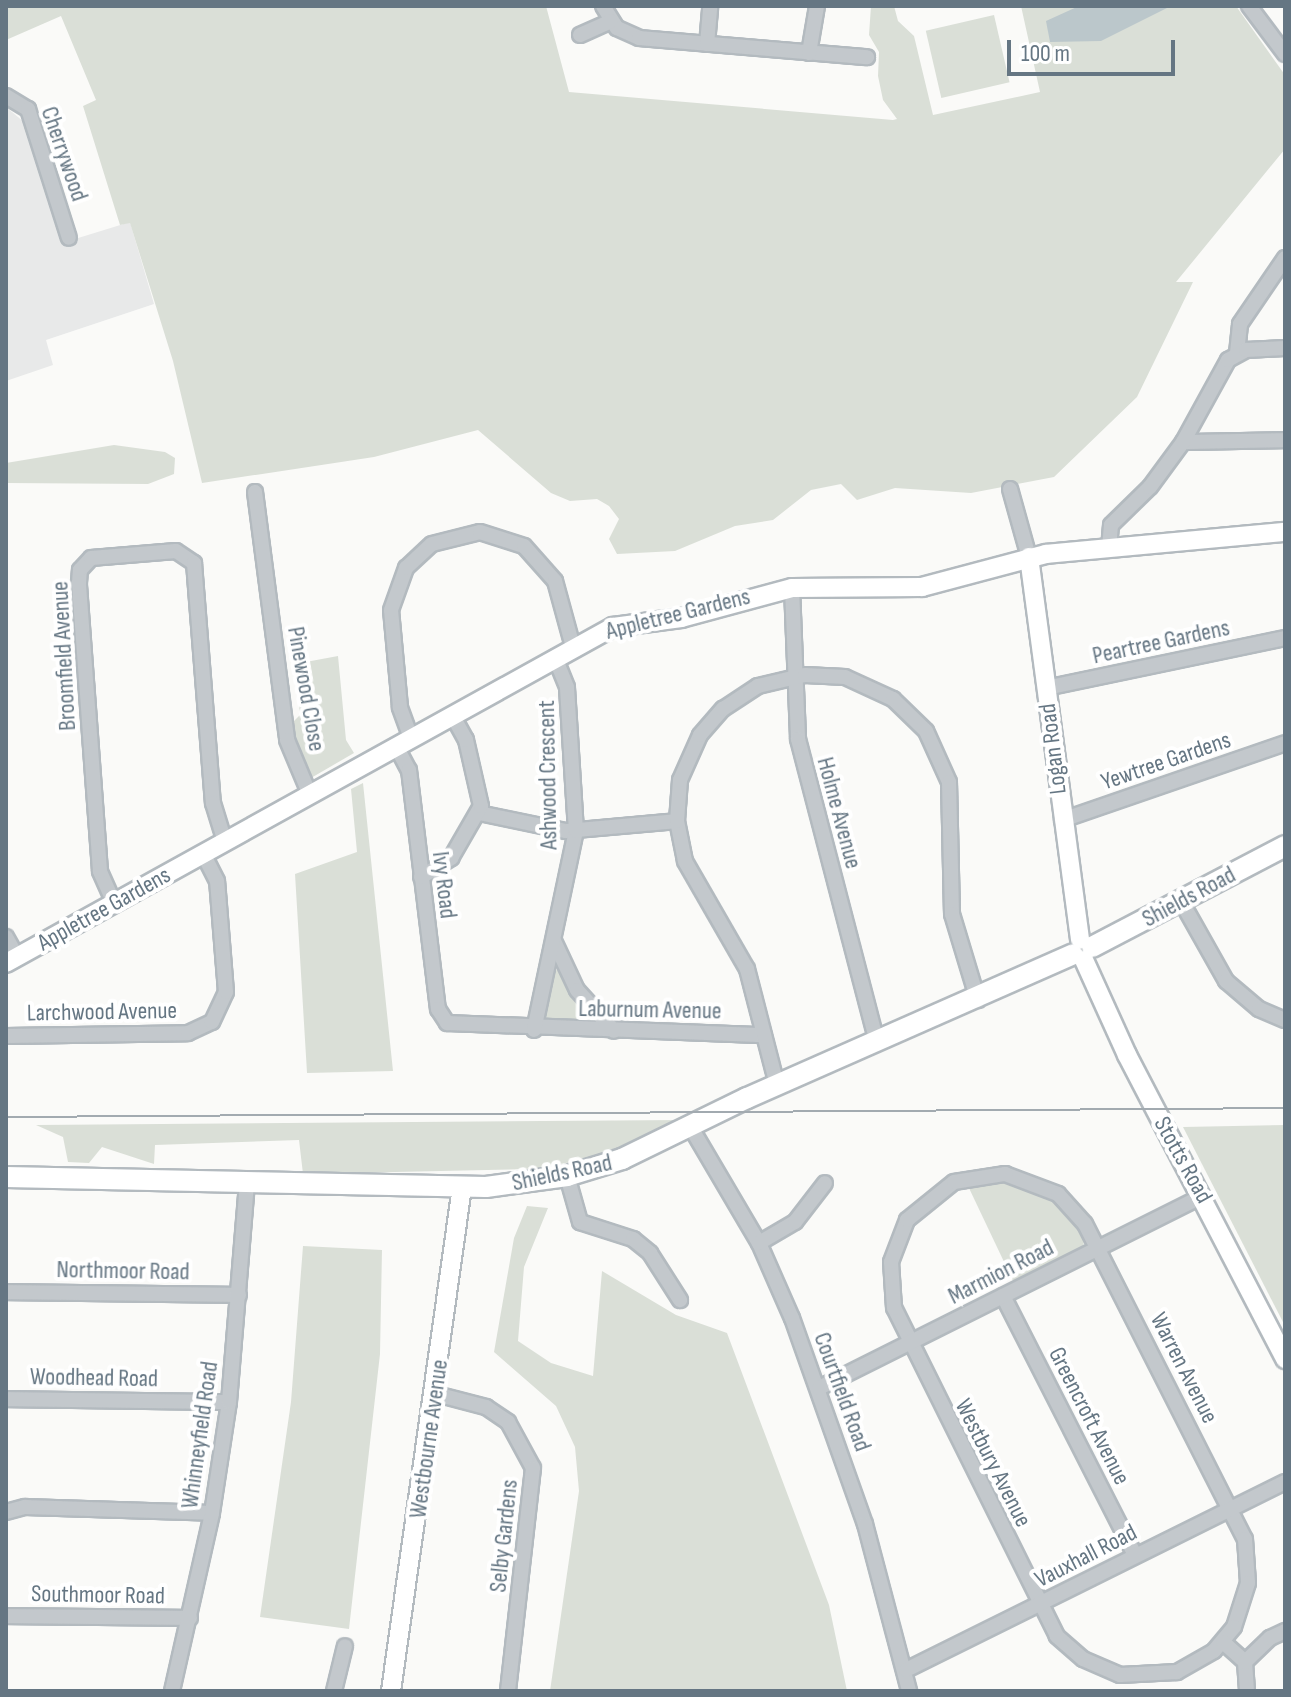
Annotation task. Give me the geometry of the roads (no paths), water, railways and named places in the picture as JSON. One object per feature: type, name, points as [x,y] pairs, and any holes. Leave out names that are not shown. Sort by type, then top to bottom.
[{"type":"main road","name":"Shields Road","points":[[6,1177],[462,1187],[567,1176],[622,1159],[777,1085],[978,1000],[1181,901],[1285,846]]},
{"type":"street","points":[[603,6],[611,21],[639,38],[867,57]]},
{"type":"street","points":[[707,44],[710,6]]},
{"type":"street","points":[[809,53],[817,6]]},
{"type":"street","points":[[1249,6],[1285,54]]},
{"type":"street","points":[[580,35],[611,21]]},
{"type":"street","name":"Cherrywood","points":[[6,96],[28,109],[69,238]]},
{"type":"street","points":[[1109,548],[1111,525],[1150,487],[1183,442],[1217,376],[1237,353],[1240,324],[1285,258]]},
{"type":"street","points":[[1237,353],[1285,348]]},
{"type":"street","points":[[1183,442],[1285,440]]},
{"type":"street","points":[[1010,489],[1029,557]]},
{"type":"street","name":"Pinewood Close","points":[[255,492],[287,740],[310,795]]},
{"type":"street","name":"Ivy Road","points":[[453,1026],[438,1009],[400,707],[391,610],[406,568],[432,544],[480,532],[524,546],[555,581],[573,647]]},
{"type":"street","name":"Appletree Gardens","points":[[11,960],[613,627],[681,618],[792,588],[922,587],[1029,557],[1285,532]]},
{"type":"street","name":"Broomfield Avenue","points":[[114,903],[100,871],[79,583],[82,567],[91,558],[176,551],[194,563],[213,803],[225,842]]},
{"type":"street","name":"Logan Road","points":[[1029,557],[1062,820],[1082,950]]},
{"type":"street","points":[[268,588],[285,586]]},
{"type":"street","name":"Holme Avenue","points":[[792,588],[793,676],[801,756],[877,1043]]},
{"type":"street","name":"Peartree Gardens","points":[[1046,688],[1285,638]]},
{"type":"street","name":"Ashwood Crescent","points":[[534,1030],[576,831],[567,687],[555,657]]},
{"type":"street","points":[[777,1085],[747,969],[688,869],[677,821],[684,769],[707,726],[742,694],[793,676],[832,674],[865,684],[905,708],[936,746],[952,802],[952,914],[978,1000]]},
{"type":"street","points":[[421,877],[446,864],[479,813],[481,788],[452,715]]},
{"type":"street","name":"Yewtree Gardens","points":[[1062,820],[1285,743]]},
{"type":"street","points":[[479,813],[576,831],[677,821]]},
{"type":"street","name":"Larchwood Avenue","points":[[6,1036],[180,1033],[212,1022],[226,992],[217,881],[203,854]]},
{"type":"street","points":[[1181,901],[1226,981],[1259,1009],[1285,1020]]},
{"type":"street","points":[[6,937],[11,960]]},
{"type":"street","points":[[553,940],[577,990],[614,1031]]},
{"type":"street","name":"Stotts Road","points":[[1082,950],[1127,1055],[1203,1196],[1285,1359]]},
{"type":"street","name":"Laburnum Avenue","points":[[453,1026],[764,1035]]},
{"type":"street","name":"Courtfield Road","points":[[690,1126],[759,1243],[819,1388],[865,1524],[906,1670],[909,1691]]},
{"type":"street","name":"Warren Avenue","points":[[908,1343],[890,1292],[895,1247],[917,1208],[954,1182],[1005,1174],[1045,1186],[1077,1212],[1245,1539],[1249,1568],[1241,1612],[1223,1642]]},
{"type":"street","points":[[567,1176],[580,1222],[633,1239],[650,1253],[680,1300]]},
{"type":"street","name":"Whinneyfield Road","points":[[172,1691],[212,1513],[229,1402],[247,1182]]},
{"type":"street","points":[[759,1243],[795,1222],[825,1183]]},
{"type":"street","name":"Westbourne Avenue","points":[[391,1691],[436,1394],[462,1187]]},
{"type":"street","name":"Marmion Road","points":[[819,1388],[1203,1196]]},
{"type":"street","name":"Northmoor Road","points":[[6,1292],[239,1295]]},
{"type":"street","name":"Greencroft Avenue","points":[[1003,1296],[1135,1555]]},
{"type":"street","name":"Westbury Avenue","points":[[908,1343],[1039,1604],[1066,1647],[1120,1675],[1177,1672],[1223,1642]]},
{"type":"street","name":"Selby Gardens","points":[[436,1394],[486,1407],[508,1422],[533,1468],[508,1691]]},
{"type":"street","name":"Woodhead Road","points":[[6,1399],[229,1402]]},
{"type":"street","name":"Vauxhall Road","points":[[906,1670],[1285,1482]]},
{"type":"street","points":[[6,1512],[25,1507],[212,1513]]},
{"type":"street","name":"Southmoor Road","points":[[6,1616],[190,1618]]},
{"type":"street","points":[[1245,1662],[1270,1638],[1285,1631]]},
{"type":"street","points":[[1223,1642],[1245,1662],[1247,1691]]},
{"type":"street","points":[[334,1691],[345,1646]]},
{"type":"tram line","points":[[6,1117],[1285,1108]]}]
